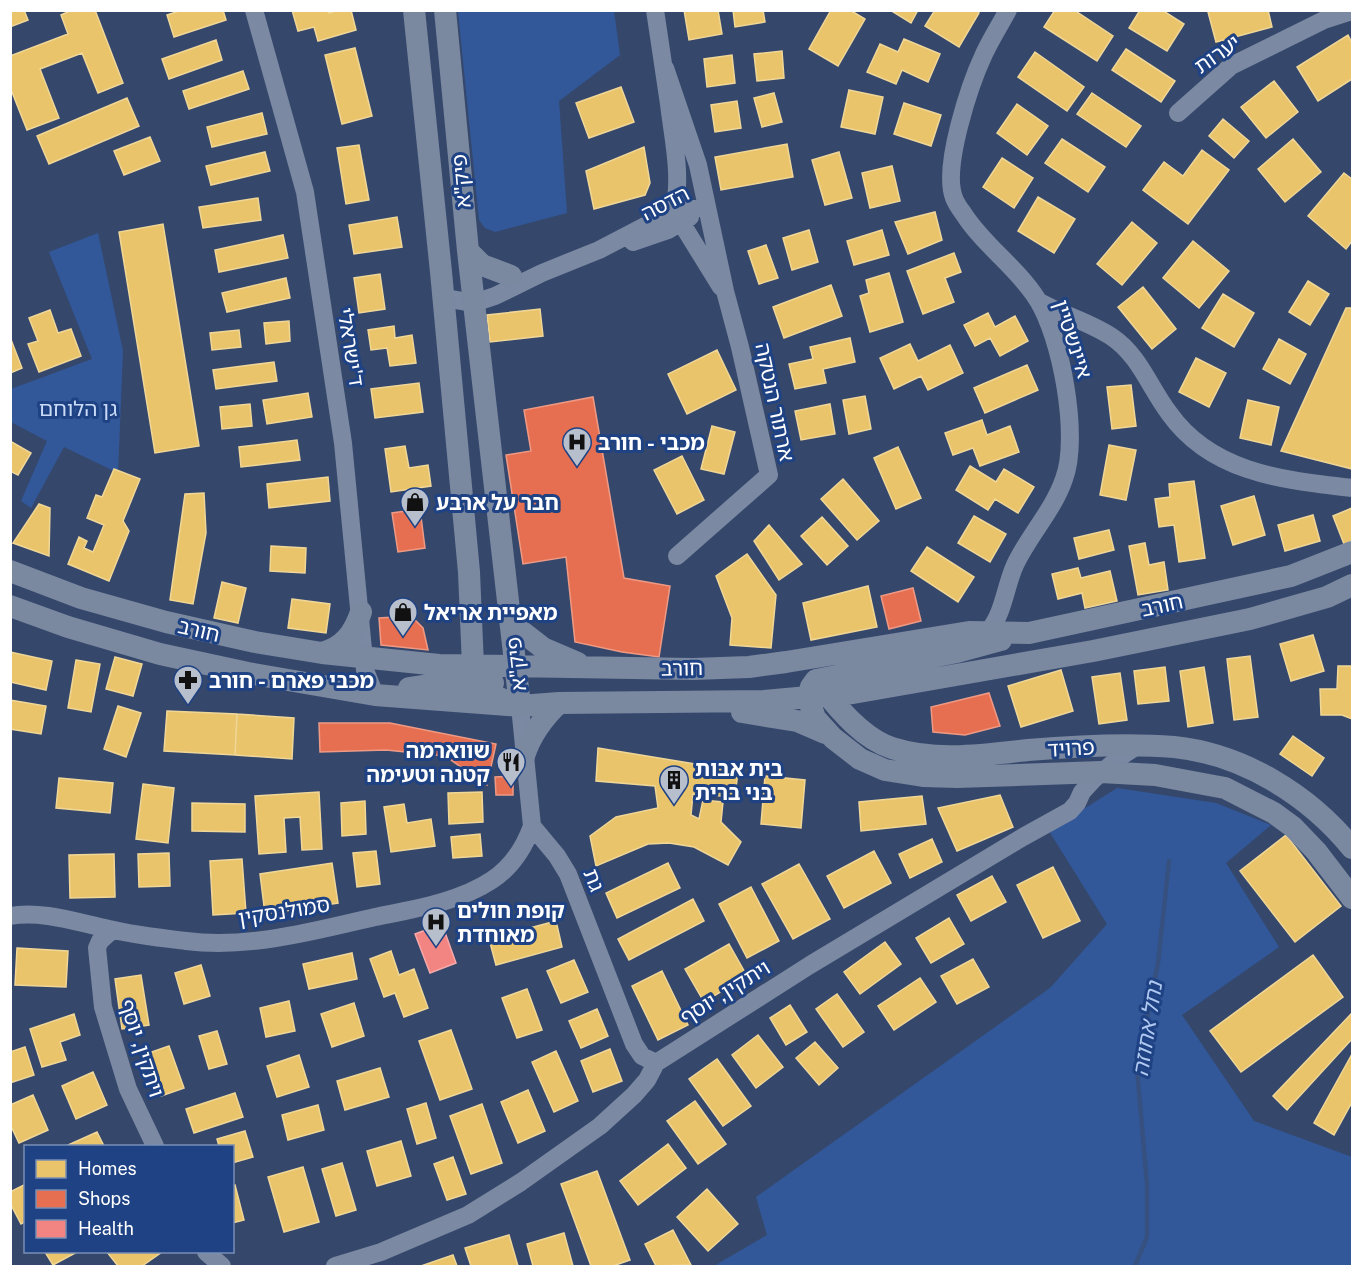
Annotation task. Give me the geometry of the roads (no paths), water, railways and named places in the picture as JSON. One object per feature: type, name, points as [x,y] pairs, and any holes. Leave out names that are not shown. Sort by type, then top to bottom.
[{"type":"main road","name":"פיק\"א","points":[[414,10],[444,298],[469,572],[471,621],[478,676],[495,696],[520,706],[468,251],[445,10]]},
{"type":"main road","points":[[468,251],[482,265],[511,276]]},
{"type":"main road","name":"חורב","points":[[10,571],[81,598],[166,622],[255,642],[322,653],[439,665],[478,676],[516,667],[693,669],[749,667],[969,632],[1029,633],[1291,576],[1353,552]]},
{"type":"main road","name":"חורב","points":[[10,606],[68,627],[160,654],[248,674],[375,695],[520,706],[559,703],[684,703],[818,692],[875,690],[1093,651],[1250,619],[1327,597],[1353,585]]},
{"type":"main road","points":[[322,653],[336,648],[350,637],[361,612]]},
{"type":"main road","points":[[439,665],[462,641],[471,621]]},
{"type":"main road","points":[[512,624],[552,653],[603,669]]},
{"type":"main road","points":[[818,692],[1029,633]]},
{"type":"main road","name":"פרויד","points":[[795,661],[818,692],[877,741],[891,748],[934,757],[1054,748],[1137,746],[1175,747],[1199,752],[1255,771],[1284,787],[1313,807],[1353,848]]},
{"type":"main road","points":[[375,695],[478,676]]},
{"type":"main road","points":[[875,690],[866,707],[866,720],[870,733],[877,741]]},
{"type":"main road","name":"פרויד","points":[[818,692],[815,718],[832,738],[860,759],[885,770],[923,776],[957,777],[1101,772],[1155,775],[1225,788],[1274,813],[1293,827],[1316,851],[1353,898]]},
{"type":"main road","points":[[524,756],[539,724],[559,703]]},
{"type":"main road","points":[[684,703],[793,720],[813,727],[832,738]]},
{"type":"street","name":"ד'ישראלי","points":[[254,10],[305,192],[343,443],[364,658],[368,681],[375,695]]},
{"type":"street","name":"ארתור הנטקה","points":[[655,10],[678,168],[677,217],[725,291]]},
{"type":"street","name":"איינשטיין","points":[[988,632],[999,615],[1015,565],[1054,502],[1065,477],[1069,450],[1066,381],[1048,322],[1038,301],[1026,284],[973,228],[953,197],[951,160],[961,118],[984,54],[1008,10]]},
{"type":"street","name":"יערות","points":[[1178,113],[1231,66],[1324,20],[1353,11]]},
{"type":"street","name":"ארתור הנטקה","points":[[665,68],[694,149],[769,476],[677,556]]},
{"type":"street","name":"הדסה","points":[[473,293],[495,296],[542,273],[677,217],[707,207]]},
{"type":"street","name":"הדסה","points":[[599,250],[650,237],[677,217]]},
{"type":"street","points":[[650,237],[674,242],[699,253]]},
{"type":"street","name":"הדסה","points":[[444,298],[473,293],[511,276],[542,273]]},
{"type":"street","points":[[1038,301],[1112,337],[1133,356],[1169,414],[1183,430],[1226,461],[1252,472],[1278,478],[1353,488]]},
{"type":"street","points":[[520,706],[532,826]]},
{"type":"street","name":"ויתקין, יוסף","points":[[335,1266],[381,1252],[468,1215],[520,1182],[600,1126],[634,1095],[647,1080],[656,1063],[810,965],[1070,811],[1082,792],[1101,772],[1137,746]]},
{"type":"street","name":"סמולנסקין","points":[[10,916],[45,916],[187,942],[223,944],[280,938],[400,912],[467,894],[493,879],[513,861],[526,844],[532,826]]},
{"type":"street","name":"גת","points":[[532,826],[557,856],[568,874],[634,1044],[642,1056],[656,1063]]},
{"type":"street","name":"ויתקין, יוסף","points":[[112,930],[100,940],[97,948],[103,1008],[128,1089],[155,1145]]},
{"type":"street","points":[[208,1253],[222,1266]]},
{"type":"waterway","name":"נחל אחוזה","points":[[1135,1266],[1147,1237],[1147,1184],[1137,1069],[1158,963],[1169,861]]},
{"type":"place","name":"מכבי - חורב","points":[[577,468]]},
{"type":"place","name":"חבר על ארבע","points":[[415,528]]},
{"type":"place","name":"מאפיית אריאל","points":[[403,638]]},
{"type":"place","name":"מכבי פארם - חורב","points":[[188,706]]},
{"type":"place","name":"שווארמה קטנה וטעימה","points":[[511,788]]},
{"type":"place","name":"בית אבות בני ברית","points":[[674,806]]},
{"type":"place","name":"קופת חולים מאוחדת","points":[[436,948]]},
{"type":"park label","name":"גן הלוחם","points":[[78,408]]}]
